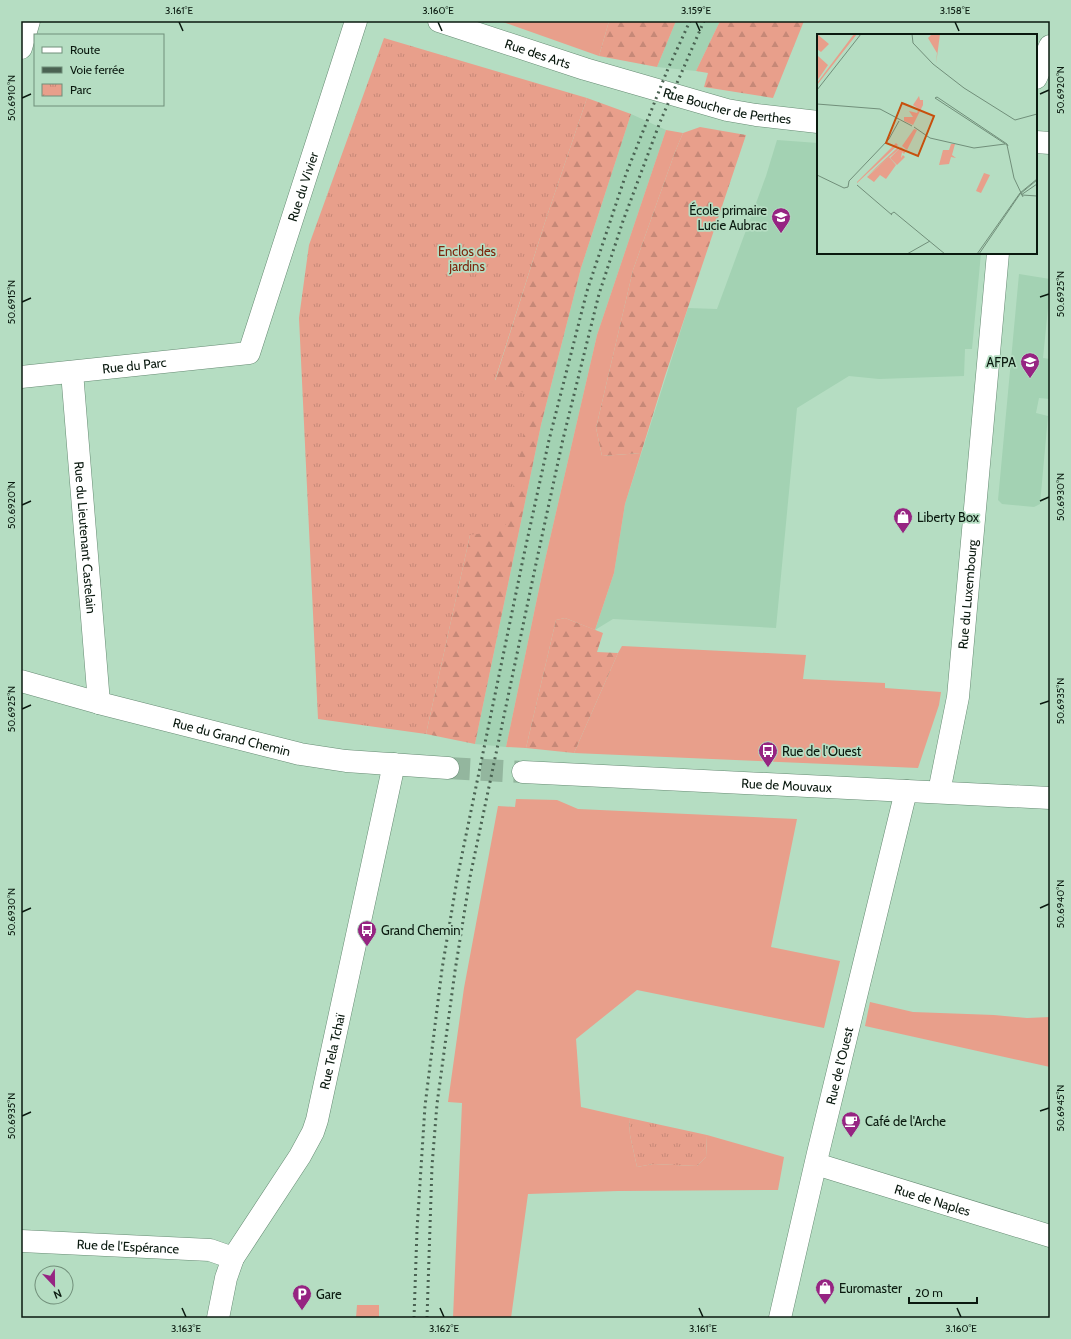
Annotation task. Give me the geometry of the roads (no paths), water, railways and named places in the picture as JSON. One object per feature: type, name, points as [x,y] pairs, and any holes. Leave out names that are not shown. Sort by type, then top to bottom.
[{"type":"street","points":[[21,48],[29,21]]},
{"type":"street","name":"Rue du Vivier","points":[[249,352],[356,21]]},
{"type":"street","name":"Rue des Arts","points":[[439,21],[585,69],[638,84]]},
{"type":"street","points":[[1037,76],[1050,46]]},
{"type":"street","name":"Rue Boucher de Perthes","points":[[638,84],[727,110],[762,116],[817,122]]},
{"type":"street","points":[[1037,142],[1050,143]]},
{"type":"street","name":"Rue du Luxembourg","points":[[939,792],[956,711],[959,686],[998,254]]},
{"type":"street","name":"Rue du Parc","points":[[21,376],[72,372],[249,352]]},
{"type":"street","name":"Rue du Lieutenant Castelain","points":[[72,372],[99,703]]},
{"type":"street","name":"Rue du Grand Chemin","points":[[21,681],[99,703],[300,754],[346,761],[448,768]]},
{"type":"street","name":"Rue Tela Tchaï","points":[[218,1318],[226,1278],[233,1258],[300,1156],[317,1120],[394,764]]},
{"type":"street","name":"Rue de Mouvaux","points":[[523,772],[1050,798]]},
{"type":"street","name":"Rue de l'Ouest","points":[[780,1318],[906,790]]},
{"type":"street","name":"Rue de Naples","points":[[816,1164],[1050,1236]]},
{"type":"street","name":"Rue de l'Espérance","points":[[21,1241],[210,1250],[233,1258]]},
{"type":"tunnel","points":[[448,768],[523,772]]},
{"type":"railway","points":[[414,1318],[417,1230],[425,1106],[442,969],[458,874],[523,559],[549,440],[587,291],[626,174],[667,71],[690,21]]},
{"type":"railway","points":[[427,1318],[432,1166],[437,1104],[455,971],[470,877],[537,559],[563,439],[599,294],[623,221],[660,122],[704,21]]},
{"type":"place","name":"École primaire Lucie Aubrac","points":[[781,234]]},
{"type":"place","name":"AFPA","points":[[1030,379]]},
{"type":"place","name":"Liberty Box","points":[[903,534]]},
{"type":"place","name":"Rue de l'Ouest","points":[[768,768]]},
{"type":"place","name":"Grand Chemin","points":[[367,947]]},
{"type":"place","name":"Café de l'Arche","points":[[851,1138]]},
{"type":"place","name":"Euromaster","points":[[825,1305]]},
{"type":"place","name":"Gare","points":[[302,1311]]},
{"type":"park label","name":"Enclos des jardins","points":[[467,258]]}]
